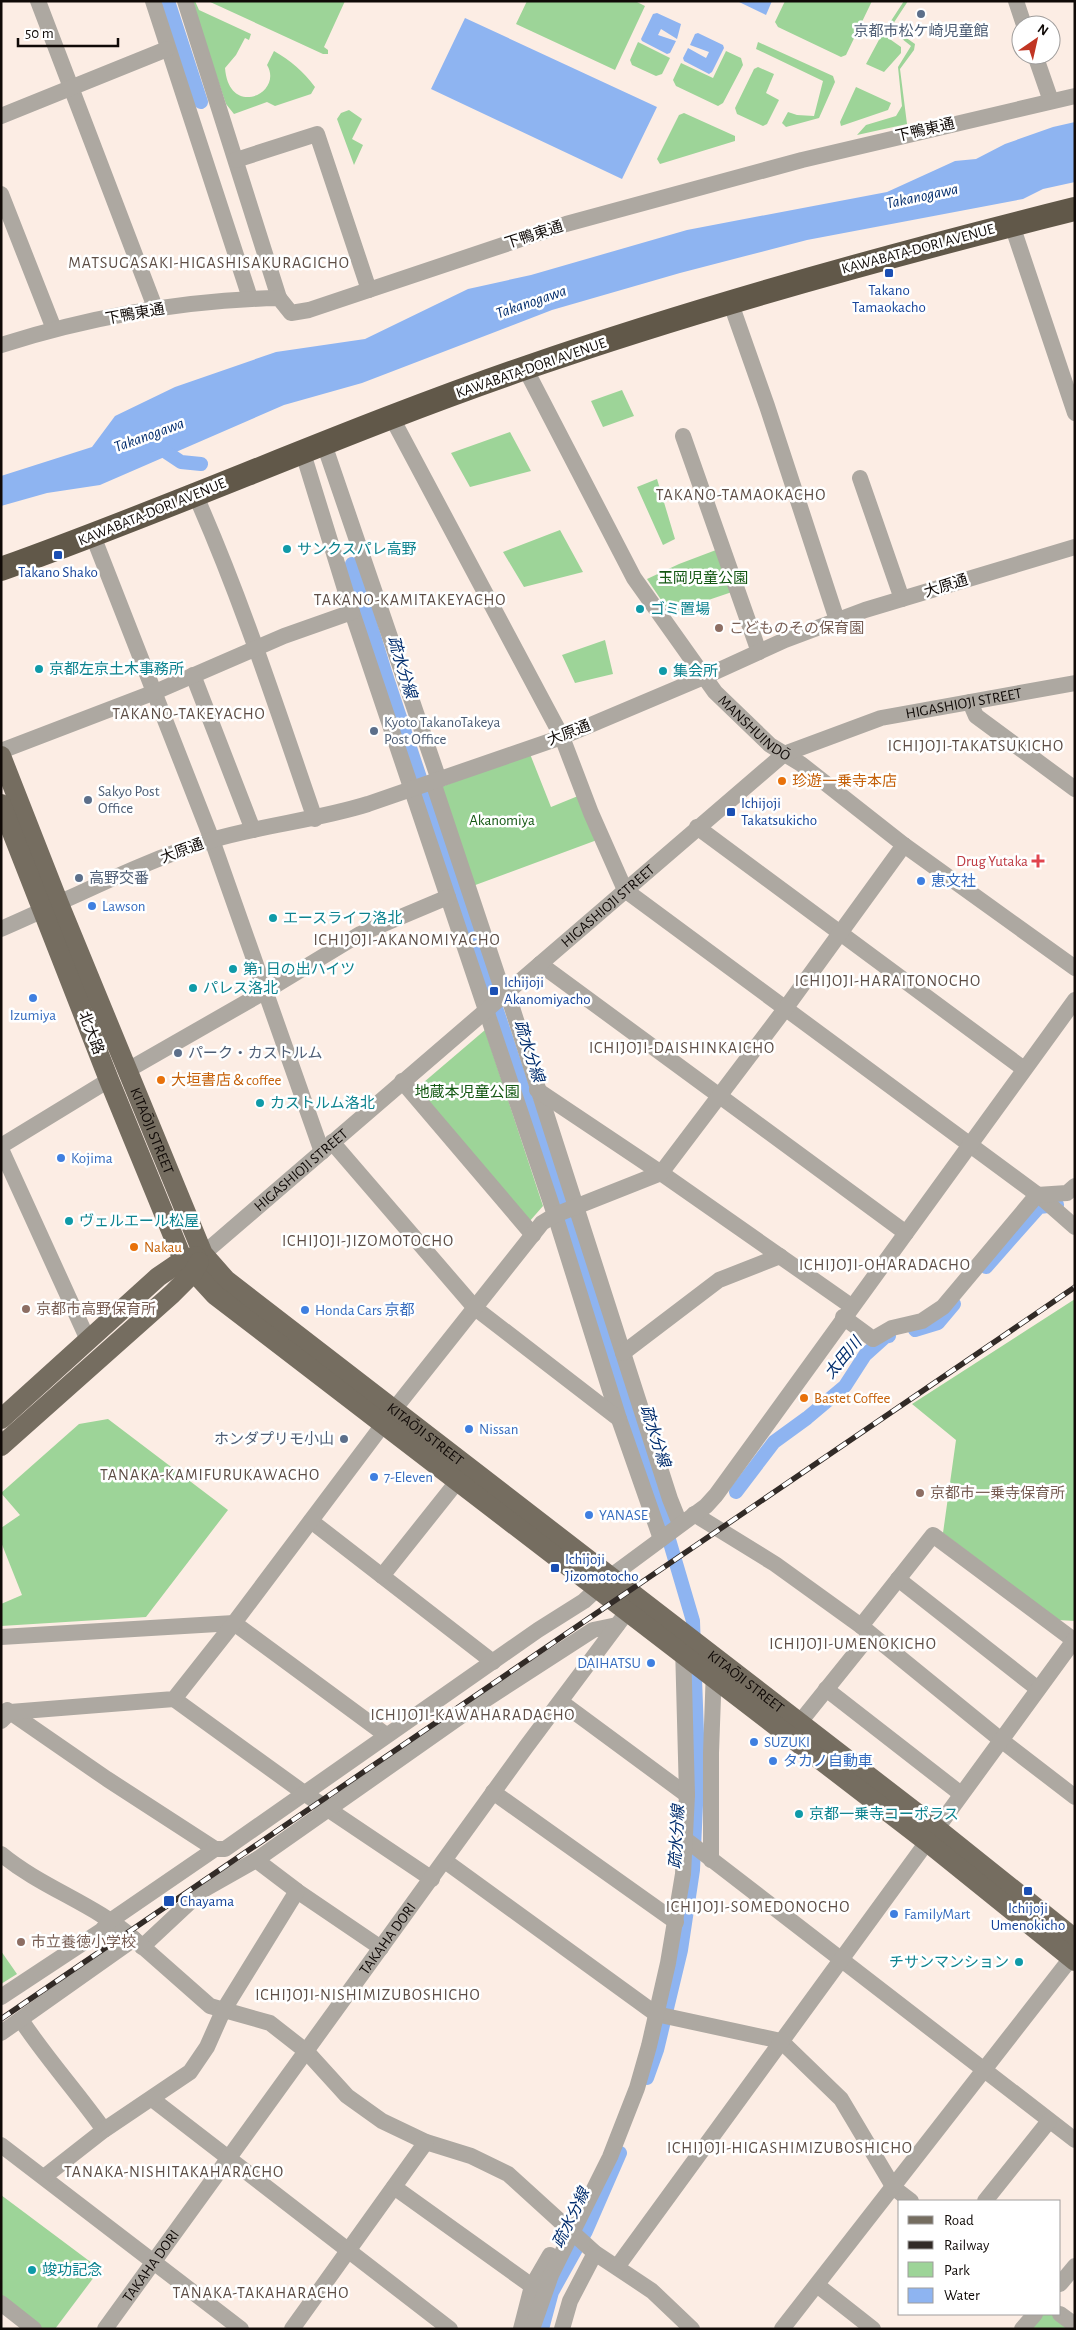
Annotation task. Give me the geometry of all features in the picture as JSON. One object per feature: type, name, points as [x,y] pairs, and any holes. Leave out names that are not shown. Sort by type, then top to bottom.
[{"type":"highway","name":"KAWABATA-DORI AVENUE","points":[[1,569],[93,536],[195,494],[525,368],[820,275],[1075,209]]},
{"type":"main road","name":"KITAŌJI STREET","points":[[1,756],[51,908],[128,1070],[203,1254],[226,1280],[389,1417],[603,1583],[628,1613],[697,1655],[931,1835],[1074,1953]]},
{"type":"main road","name":"北大路","points":[[1,804],[51,908],[109,1080],[188,1266]]},
{"type":"main road","name":"HIGASHIOJI STREET","points":[[1,1446],[188,1266],[203,1254]]},
{"type":"main road","name":"KITAŌJI STREET","points":[[188,1266],[215,1295],[389,1417]]},
{"type":"main road","name":"HIGASHIOJI STREET","points":[[1,1419],[158,1278],[188,1266]]},
{"type":"street","points":[[38,1],[156,310]]},
{"type":"street","points":[[153,1],[250,298]]},
{"type":"street","points":[[185,1],[279,298]]},
{"type":"street","points":[[1016,1],[1021,15]]},
{"type":"street","points":[[1,116],[168,48]]},
{"type":"street","points":[[1038,65],[1051,101]]},
{"type":"street","name":"下鴨東通","points":[[1,346],[54,329],[156,310],[250,298],[279,298],[291,313],[309,310],[566,224],[720,181],[916,132],[1075,96]]},
{"type":"street","points":[[236,160],[318,134],[369,290]]},
{"type":"street","points":[[1,194],[54,329]]},
{"type":"street","points":[[1010,225],[1075,413]]},
{"type":"street","points":[[730,302],[767,406],[837,620]]},
{"type":"street","name":"MANSHUINDŌ","points":[[525,368],[634,578],[704,678],[716,692],[770,745],[801,764],[904,845],[1075,968]]},
{"type":"street","points":[[392,418],[562,737],[591,813],[625,890],[1043,1201],[1075,1227]]},
{"type":"street","points":[[683,436],[759,652]]},
{"type":"street","points":[[314,449],[352,612],[426,784],[448,897],[498,1000],[537,1090],[623,1353],[670,1532]]},
{"type":"street","points":[[314,449],[498,1000],[555,1215],[619,1419],[670,1532]]},
{"type":"street","points":[[860,478],[902,599]]},
{"type":"street","points":[[195,494],[220,551],[256,648],[315,819]]},
{"type":"street","points":[[93,536],[212,840],[266,991],[327,1147],[391,1208],[475,1308],[619,1419]]},
{"type":"street","name":"大原通","points":[[1,929],[154,860],[212,840],[253,830],[315,819],[368,804],[562,737],[837,620],[1075,547]]},
{"type":"street","points":[[1,751],[155,692],[256,648],[352,612]]},
{"type":"street","points":[[193,675],[253,830]]},
{"type":"street","name":"HIGASHIOJI STREET","points":[[203,1254],[784,754],[881,718],[1075,684]]},
{"type":"street","points":[[970,702],[976,716],[1075,789]]},
{"type":"street","points":[[697,827],[1024,1069]]},
{"type":"street","points":[[174,1699],[234,1623],[389,1417],[542,1223],[555,1215],[661,1173],[786,1009],[904,845]]},
{"type":"street","points":[[128,1070],[266,991],[360,934],[448,897]]},
{"type":"street","points":[[540,964],[906,1233]]},
{"type":"street","points":[[4,1713],[215,1849],[225,1849],[493,1662],[584,1601],[603,1583],[716,1495],[847,1311],[1075,1000]]},
{"type":"street","points":[[88,1340],[1,1147],[109,1080]]},
{"type":"street","points":[[402,1081],[533,1235]]},
{"type":"street","points":[[537,1090],[780,1256],[847,1311],[873,1340],[892,1328],[922,1321],[943,1307],[1043,1201],[1067,1193],[1075,1186]]},
{"type":"street","points":[[623,1353],[719,1280],[780,1256]]},
{"type":"street","points":[[382,1576],[463,1474]]},
{"type":"street","points":[[694,1514],[775,1564],[865,1630],[1075,1797]]},
{"type":"street","points":[[311,1521],[493,1662]]},
{"type":"street","points":[[617,2267],[1074,1640],[933,1535],[898,1579],[826,1689],[794,1729]]},
{"type":"street","points":[[898,1579],[1038,1689]]},
{"type":"street","points":[[1,2033],[138,1943],[203,1890],[256,1860],[470,1709],[593,1630],[628,1613]]},
{"type":"street","name":"TAKAHA DORI","points":[[105,2329],[432,1879],[493,1792],[628,1613]]},
{"type":"street","points":[[1,1637],[234,1623],[386,1736]]},
{"type":"street","points":[[697,1655],[687,1795],[696,1848],[1075,2140]]},
{"type":"street","points":[[562,2329],[570,2301],[580,2240],[662,2015],[683,1874],[696,1848],[710,1752],[697,1655]]},
{"type":"street","points":[[826,1689],[961,1794]]},
{"type":"street","points":[[4,1713],[174,1699],[304,1793],[432,1879]]},
{"type":"street","points":[[561,1702],[687,1795]]},
{"type":"street","points":[[493,1792],[676,1922]]},
{"type":"street","points":[[1,1997],[101,1931],[110,1921],[215,1849]]},
{"type":"street","points":[[1,1854],[17,1867],[110,1921],[210,2006],[270,2024],[307,2052],[347,2096],[382,2121],[426,2142],[471,2156],[508,2174],[580,2240],[652,2291],[692,2329]]},
{"type":"street","points":[[256,1860],[297,1891],[381,1948]]},
{"type":"street","points":[[445,1861],[662,2015],[781,2041],[842,2099],[894,2188],[910,2200]]},
{"type":"street","points":[[44,2178],[104,2130],[190,2072],[208,2047],[223,2011],[297,1891]]},
{"type":"street","points":[[782,2329],[894,2188],[982,2069],[1074,1953]]},
{"type":"street","points":[[21,2020],[48,2061],[104,2130]]},
{"type":"street","points":[[152,2099],[450,2329]]},
{"type":"street","points":[[986,2200],[1049,2121]]},
{"type":"street","points":[[292,2329],[426,2142]]},
{"type":"street","points":[[1,2145],[241,2329]]},
{"type":"street","points":[[394,2186],[532,2286]]},
{"type":"street","points":[[520,2329],[532,2286],[558,2242],[580,2240]]},
{"type":"street","points":[[532,2329],[551,2275],[580,2240]]},
{"type":"street","points":[[1061,2283],[1075,2266]]},
{"type":"street","points":[[817,2285],[873,2329]]},
{"type":"street","points":[[1,2303],[34,2329]]},
{"type":"street","points":[[1022,2329],[1034,2315]]},
{"type":"street","points":[[1061,2315],[1075,2325]]},
{"type":"green space","points":[[191,1],[195,1],[199,10],[251,34],[249,40],[245,38],[236,55],[225,68],[229,84],[236,93],[245,97],[254,96],[262,92],[268,84],[270,75],[267,65],[274,51],[306,76],[315,87],[311,94],[275,106],[267,102],[234,114],[226,104]]},
{"type":"green space","points":[[208,1],[345,1],[324,47],[328,50],[328,54],[323,54]]},
{"type":"green space","points":[[527,1],[635,1],[645,6],[615,70],[516,24]]},
{"type":"green space","points":[[785,1],[872,1],[846,55],[841,57],[778,27],[775,22]]},
{"type":"green space","points":[[904,1],[908,1],[891,27],[915,44],[914,50],[900,69],[907,124],[857,135],[866,125],[896,116],[902,106],[898,67],[911,46],[887,27]]},
{"type":"green space","points":[[884,35],[901,47],[901,53],[884,72],[866,64],[881,36]]},
{"type":"green space","points":[[638,42],[670,58],[662,74],[656,76],[632,65],[630,60]]},
{"type":"green space","points":[[758,42],[833,76],[835,82],[819,118],[786,127],[782,123],[788,112],[797,115],[814,116],[823,81],[756,49]]},
{"type":"green space","points":[[726,51],[741,58],[743,65],[723,103],[718,106],[676,86],[673,80],[681,63],[713,78]]},
{"type":"green space","points":[[758,67],[774,74],[766,93],[779,100],[767,124],[763,126],[737,114],[735,108],[754,69]]},
{"type":"green space","points":[[856,87],[891,103],[888,110],[841,126],[840,122]]},
{"type":"green space","points":[[349,110],[362,119],[352,139],[363,145],[354,165],[337,119],[341,113]]},
{"type":"green space","points":[[684,113],[735,136],[735,141],[660,164],[657,159],[679,115]]},
{"type":"green space","points":[[622,390],[634,416],[603,427],[591,401]]},
{"type":"green space","points":[[510,432],[531,471],[470,487],[451,453]]},
{"type":"green space","points":[[657,479],[675,539],[663,545],[637,487]]},
{"type":"green space","points":[[560,530],[583,572],[524,587],[503,552]]},
{"type":"green space","name":"玉岡児童公園","points":[[716,550],[732,592],[670,613],[647,579]]},
{"type":"green space","points":[[605,640],[613,674],[575,683],[562,655]]},
{"type":"green space","name":"Akanomiya","points":[[530,754],[551,807],[578,796],[597,840],[470,887],[438,788]]},
{"type":"green space","name":"地蔵本児童公園","points":[[485,1030],[543,1206],[529,1222],[417,1088]]},
{"type":"green space","points":[[1075,1299],[1075,1621],[1058,1620],[943,1533],[956,1440],[912,1404]]},
{"type":"green space","points":[[108,1419],[228,1510],[146,1617],[1,1626],[1,1604],[22,1595],[1,1542],[1,1528],[20,1515],[1,1493],[79,1424]]},
{"type":"green space","points":[[1,1951],[17,1974],[1,1984]]},
{"type":"green space","points":[[1,2195],[100,2269],[55,2329],[39,2329],[1,2299]]},
{"type":"green space","points":[[1041,2315],[1053,2315],[1071,2329],[1029,2329]]},
{"type":"water","points":[[737,1],[772,1],[766,15]]},
{"type":"water","points":[[657,13],[681,24],[677,39],[661,29],[658,35],[676,41],[670,53],[667,54],[641,39],[653,14]]},
{"type":"water","points":[[465,18],[657,107],[622,179],[431,89]]},
{"type":"water","points":[[698,33],[723,45],[724,48],[712,72],[709,74],[684,61],[683,58],[688,48],[706,58],[709,52],[690,45],[695,34]]},
{"type":"water","name":"Takanogawa","points":[[1075,122],[1075,182],[1043,189],[1023,199],[807,240],[680,273],[552,310],[362,383],[284,405],[100,485],[47,493],[1,506],[1,476],[92,447],[115,416],[175,387],[276,352],[365,339],[468,289],[531,275],[687,230],[887,192],[955,161],[976,159],[1005,144],[1053,127]]},
{"type":"waterway","name":"疏水分線","points":[[168,1],[201,102]]},
{"type":"waterway","name":"疏水分線","points":[[154,444],[181,462],[201,464]]},
{"type":"waterway","name":"疏水分線","points":[[352,564],[386,675],[645,1458],[693,1621],[698,1762],[693,1870],[681,1950],[657,2050],[647,2078]]},
{"type":"waterway","name":"太田川","points":[[986,1267],[1039,1207],[1057,1205]]},
{"type":"waterway","name":"太田川","points":[[915,1330],[938,1323],[954,1304]]},
{"type":"waterway","name":"太田川","points":[[736,1492],[774,1442],[807,1418],[845,1386],[865,1355],[885,1337],[889,1336]]},
{"type":"waterway","name":"疏水分線","points":[[542,2329],[552,2292],[586,2231],[620,2153]]},
{"type":"railway","points":[[1,2019],[1075,1287]]},
{"type":"place","name":"京都市松ケ崎児童館","points":[[921,14]]},
{"type":"place","name":"Takano Tamaokacho","points":[[889,273]]},
{"type":"place","name":"サンクスパレ高野","points":[[287,549]]},
{"type":"place","name":"Takano Shako","points":[[58,555]]},
{"type":"place","name":"ゴミ置場","points":[[640,609]]},
{"type":"place","name":"こどものその保育園","points":[[719,628]]},
{"type":"place","name":"京都左京土木事務所","points":[[39,669]]},
{"type":"place","name":"集会所","points":[[663,671]]},
{"type":"place","name":"Kyoto TakanoTakeya Post Office","points":[[374,731]]},
{"type":"place","name":"珍遊一乗寺本店","points":[[782,781]]},
{"type":"place","name":"Sakyo Post Office","points":[[88,800]]},
{"type":"place","name":"Ichijoji Takatsukicho","points":[[731,812]]},
{"type":"place","name":"Drug Yutaka","points":[[1038,861]]},
{"type":"place","name":"高野交番","points":[[79,878]]},
{"type":"place","name":"恵文社","points":[[921,881]]},
{"type":"place","name":"Lawson","points":[[92,906]]},
{"type":"place","name":"エースライフ洛北","points":[[273,918]]},
{"type":"place","name":"第1 日の出ハイツ","points":[[233,969]]},
{"type":"place","name":"パレス洛北","points":[[193,988]]},
{"type":"place","name":"Ichijoji Akanomiyacho","points":[[494,991]]},
{"type":"place","name":"Izumiya","points":[[33,998]]},
{"type":"place","name":"パーク・カストルム","points":[[178,1053]]},
{"type":"place","name":"大垣書店＆coffee","points":[[161,1080]]},
{"type":"place","name":"カストルム洛北","points":[[260,1103]]},
{"type":"place","name":"Kojima","points":[[61,1158]]},
{"type":"place","name":"ヴェルエール松屋","points":[[69,1221]]},
{"type":"place","name":"Nakau","points":[[134,1247]]},
{"type":"place","name":"京都市高野保育所","points":[[26,1309]]},
{"type":"place","name":"Honda Cars 京都","points":[[305,1310]]},
{"type":"place","name":"Bastet Coffee","points":[[804,1398]]},
{"type":"place","name":"Nissan","points":[[469,1429]]},
{"type":"place","name":"ホンダプリモ小山","points":[[344,1439]]},
{"type":"place","name":"7-Eleven","points":[[374,1477]]},
{"type":"place","name":"京都市一乗寺保育所","points":[[920,1493]]},
{"type":"place","name":"YANASE","points":[[589,1515]]},
{"type":"place","name":"Ichijoji Jizomotocho","points":[[555,1568]]},
{"type":"place","name":"DAIHATSU","points":[[651,1663]]},
{"type":"place","name":"SUZUKI","points":[[754,1742]]},
{"type":"place","name":"タカノ自動車","points":[[773,1761]]},
{"type":"place","name":"京都一乗寺コーポラス","points":[[799,1814]]},
{"type":"place","name":"Ichijoji Umenokicho","points":[[1028,1891]]},
{"type":"place","name":"Chayama","points":[[169,1901]]},
{"type":"place","name":"FamilyMart","points":[[894,1914]]},
{"type":"place","name":"市立養徳小学校","points":[[21,1942]]},
{"type":"place","name":"チサンマンション","points":[[1019,1962]]},
{"type":"place","name":"竣功記念","points":[[32,2270]]},
{"type":"district","name":"MATSUGASAKI-HIGASHISAKURAGICHO","points":[[209,263]]},
{"type":"district","name":"TAKANO-TAMAOKACHO","points":[[741,495]]},
{"type":"district","name":"TAKANO-KAMITAKEYACHO","points":[[410,600]]},
{"type":"district","name":"TAKANO-TAKEYACHO","points":[[189,714]]},
{"type":"district","name":"ICHIJOJI-TAKATSUKICHO","points":[[976,746]]},
{"type":"district","name":"ICHIJOJI-AKANOMIYACHO","points":[[407,940]]},
{"type":"district","name":"ICHIJOJI-HARAITONOCHO","points":[[888,981]]},
{"type":"district","name":"ICHIJOJI-DAISHINKAICHO","points":[[682,1048]]},
{"type":"district","name":"ICHIJOJI-JIZOMOTOCHO","points":[[368,1241]]},
{"type":"district","name":"ICHIJOJI-OHARADACHO","points":[[885,1265]]},
{"type":"district","name":"TANAKA-KAMIFURUKAWACHO","points":[[210,1475]]},
{"type":"district","name":"ICHIJOJI-UMENOKICHO","points":[[853,1644]]},
{"type":"district","name":"ICHIJOJI-KAWAHARADACHO","points":[[473,1715]]},
{"type":"district","name":"ICHIJOJI-SOMEDONOCHO","points":[[758,1907]]},
{"type":"district","name":"ICHIJOJI-NISHIMIZUBOSHICHO","points":[[368,1995]]},
{"type":"district","name":"ICHIJOJI-HIGASHIMIZUBOSHICHO","points":[[790,2148]]},
{"type":"district","name":"TANAKA-NISHITAKAHARACHO","points":[[174,2172]]},
{"type":"district","name":"TANAKA-TAKAHARACHO","points":[[261,2293]]}]
